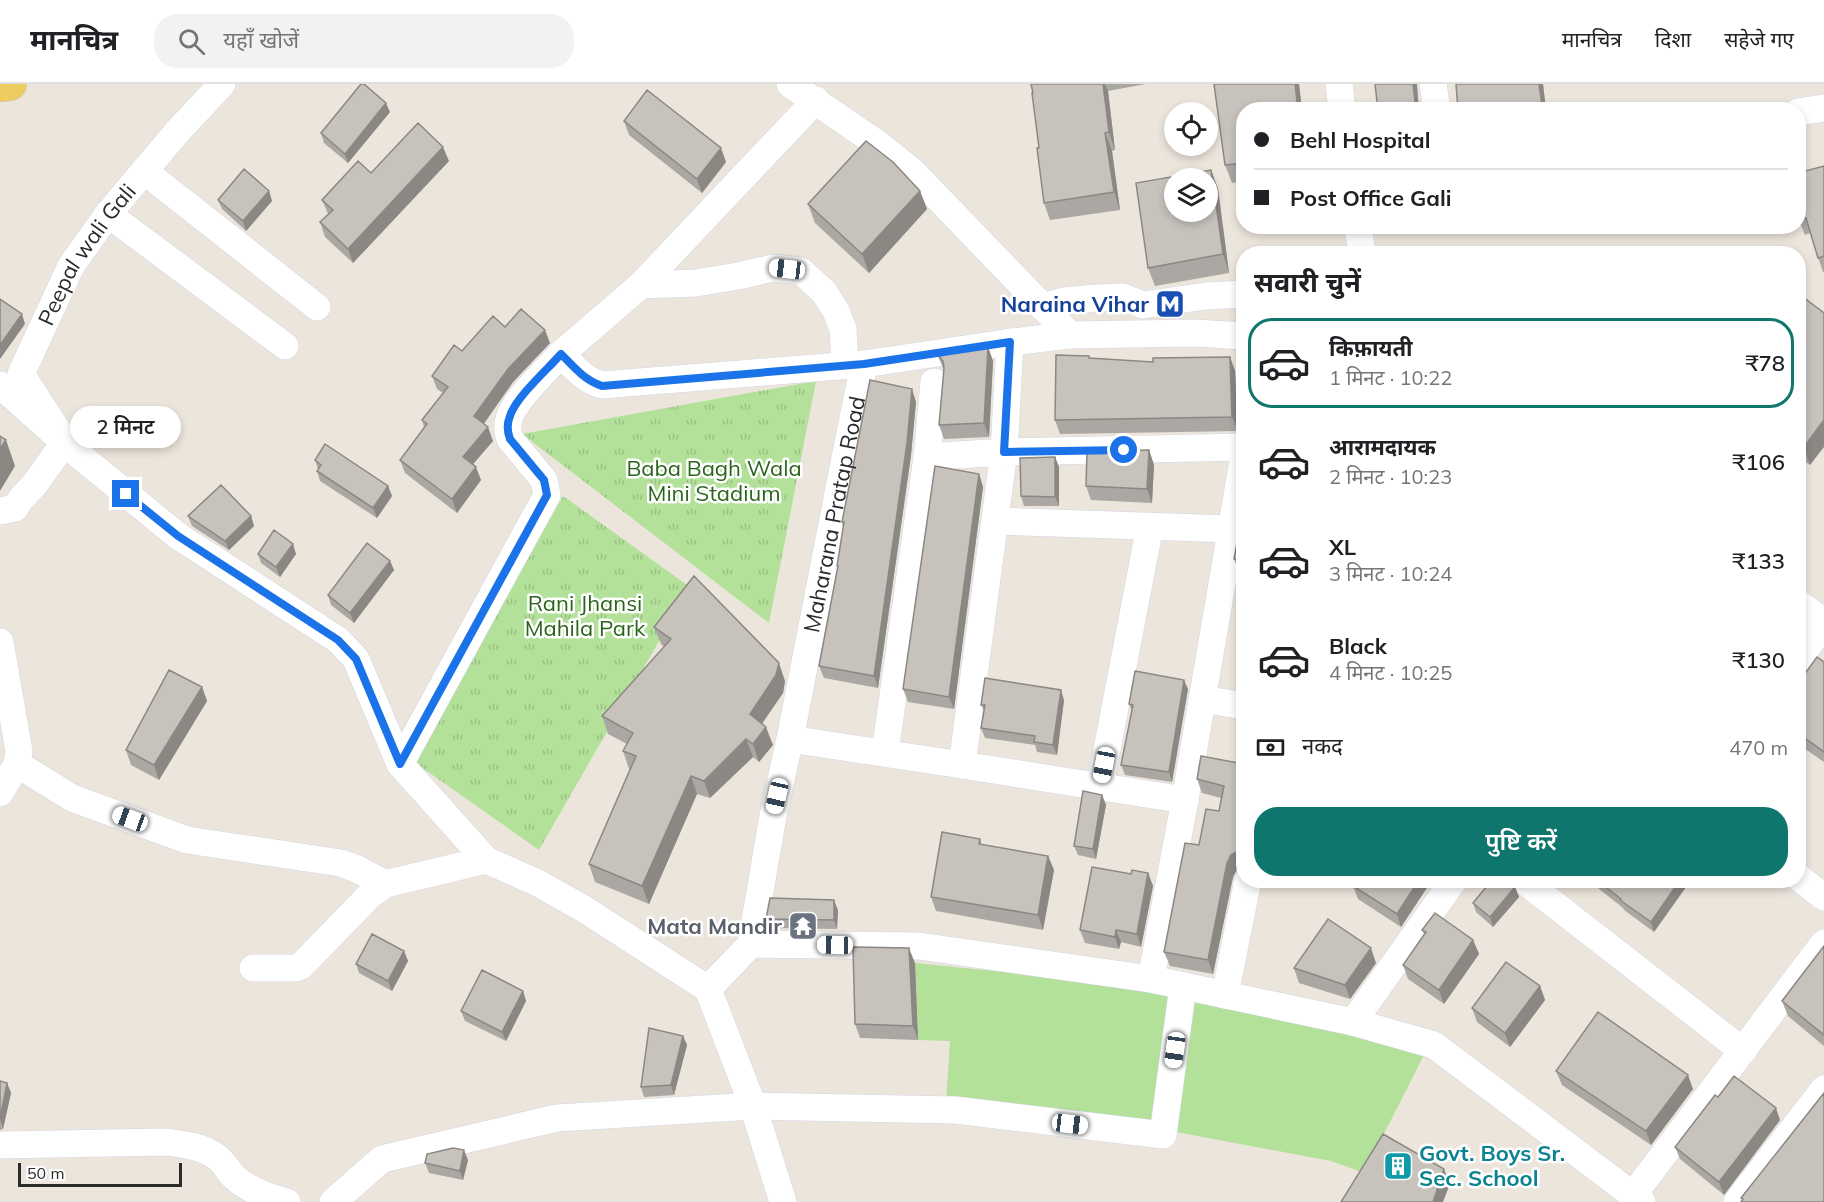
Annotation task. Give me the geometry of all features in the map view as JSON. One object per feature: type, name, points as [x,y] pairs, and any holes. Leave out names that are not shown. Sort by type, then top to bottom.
[{"type":"main road","points":[[0,85],[10,84]]},
{"type":"street","name":"Peepal wali Gali","points":[[64,442],[21,374],[71,266],[108,214],[177,132],[222,84]]},
{"type":"street","points":[[790,84],[878,144],[912,171],[1070,336]]},
{"type":"street","points":[[1339,84],[1341,102]]},
{"type":"street","points":[[1433,84],[1436,102]]},
{"type":"street","points":[[400,764],[547,495],[544,480],[510,439],[507,431],[509,417],[515,405],[561,354],[641,285],[816,100]]},
{"type":"street","points":[[1806,111],[1824,108]]},
{"type":"street","points":[[144,171],[317,307]]},
{"type":"street","points":[[108,214],[285,346]]},
{"type":"street","points":[[561,354],[583,376],[592,383],[602,386],[855,365],[836,311],[824,292],[801,271],[773,268],[696,283],[641,285]]},
{"type":"street","points":[[1042,306],[1064,301],[1123,297],[1143,305],[1206,296],[1236,294]]},
{"type":"street","name":"Maharana Pratap Road","points":[[751,944],[773,816],[842,472],[855,365],[1010,342],[1070,336],[1196,333],[1236,336]]},
{"type":"street","points":[[962,765],[1004,452],[1010,342]]},
{"type":"street","points":[[885,752],[927,457],[934,382]]},
{"type":"street","points":[[0,385],[64,442],[178,536],[338,640],[348,649],[356,659],[400,764],[486,860],[536,882],[584,909],[708,989],[753,1106],[783,1202]]},
{"type":"street","points":[[0,511],[15,508],[64,442]]},
{"type":"street","points":[[927,457],[1004,452],[1236,447]]},
{"type":"street","points":[[1151,979],[1185,800],[1236,501]]},
{"type":"street","points":[[995,521],[1231,529]]},
{"type":"street","points":[[1100,786],[1150,526]]},
{"type":"street","points":[[1806,609],[1824,623],[1806,649]]},
{"type":"street","points":[[0,642],[19,751],[17,764],[0,793]]},
{"type":"street","points":[[1202,699],[1236,705]]},
{"type":"street","points":[[790,739],[1185,800]]},
{"type":"street","points":[[17,764],[72,798],[187,840],[341,863],[385,884]]},
{"type":"street","points":[[253,968],[301,966],[370,895],[385,884],[486,860]]},
{"type":"street","points":[[1806,883],[1824,897]]},
{"type":"street","points":[[1225,995],[1246,888]]},
{"type":"street","points":[[1353,1022],[1448,888]]},
{"type":"street","points":[[1532,888],[1743,1051]]},
{"type":"street","points":[[708,989],[751,944],[920,946],[1151,979],[1353,1022],[1434,1045],[1638,1198],[1824,943]]},
{"type":"street","points":[[333,1202],[382,1159],[557,1118],[753,1106],[955,1110],[1163,1135],[1183,986]]},
{"type":"street","points":[[1737,1202],[1824,1089]]},
{"type":"street","points":[[0,1145],[165,1142],[182,1144],[199,1148],[217,1158],[244,1185],[269,1198],[287,1202]]},
{"type":"green space","name":"Baba Bagh Wala Mini Stadium","points":[[816,381],[769,623],[522,434]]},
{"type":"green space","name":"Rani Jhansi Mahila Park","points":[[563,496],[690,587],[539,850],[414,762]]},
{"type":"green space","points":[[915,963],[1153,987],[1425,1053],[1364,1173],[1331,1161],[1155,1128],[945,1120],[950,1041],[918,1040]]},
{"type":"building","points":[[361,84],[364,84],[386,103],[345,154],[321,133]]},
{"type":"building","points":[[1031,84],[1103,84],[1109,132],[1105,133],[1114,192],[1044,203]]},
{"type":"building","points":[[1214,84],[1295,84],[1297,102],[1236,102],[1236,164],[1225,165]]},
{"type":"building","points":[[1375,84],[1413,84],[1415,102],[1377,102]]},
{"type":"building","points":[[1456,84],[1539,84],[1541,102],[1457,102]]},
{"type":"building","points":[[647,90],[721,148],[697,179],[624,121]]},
{"type":"building","points":[[418,123],[443,147],[348,249],[320,222],[333,210],[322,200],[358,161],[371,173]]},
{"type":"building","points":[[866,141],[893,162],[920,191],[862,254],[808,204]]},
{"type":"building","points":[[1824,166],[1824,256],[1818,258],[1806,218],[1806,171]]},
{"type":"building","points":[[244,169],[269,191],[243,221],[218,200]]},
{"type":"building","points":[[1164,178],[1164,222],[1218,222],[1218,219],[1223,254],[1148,268],[1136,183]]},
{"type":"building","points":[[0,299],[22,314],[0,345]]},
{"type":"building","points":[[1806,299],[1824,313],[1824,420],[1806,444]]},
{"type":"building","points":[[521,309],[545,330],[508,369],[474,416],[488,427],[463,457],[476,467],[452,499],[400,460],[427,424],[422,420],[448,387],[432,376],[454,345],[462,351],[493,316],[505,327]]},
{"type":"building","points":[[988,347],[984,423],[939,425],[944,368],[943,361],[937,354]]},
{"type":"building","points":[[1056,355],[1153,362],[1153,358],[1230,357],[1232,417],[1055,420]]},
{"type":"building","points":[[870,380],[912,389],[907,443],[874,676],[819,666],[838,566],[844,522],[842,522]]},
{"type":"building","points":[[0,436],[6,440],[0,449]]},
{"type":"building","points":[[325,444],[388,486],[373,508],[317,471],[321,465],[315,460]]},
{"type":"building","points":[[1149,450],[1147,489],[1086,486],[1087,452]]},
{"type":"building","points":[[1055,457],[1055,497],[1021,496],[1020,458]]},
{"type":"building","points":[[935,466],[979,474],[949,697],[903,689]]},
{"type":"building","points":[[221,485],[251,516],[225,541],[188,516]]},
{"type":"building","points":[[274,530],[293,544],[276,567],[258,554]]},
{"type":"building","points":[[367,543],[390,561],[350,613],[328,595]]},
{"type":"building","points":[[694,576],[779,663],[776,675],[750,714],[766,727],[753,744],[746,739],[704,781],[691,776],[642,886],[589,864],[636,756],[623,751],[633,733],[602,716],[671,639],[654,627]]},
{"type":"building","points":[[1817,657],[1824,662],[1824,752],[1806,739],[1806,672]]},
{"type":"building","points":[[169,670],[202,687],[154,765],[126,750]]},
{"type":"building","points":[[1135,671],[1184,680],[1169,772],[1121,765],[1133,705],[1129,704]]},
{"type":"building","points":[[985,678],[1061,690],[1053,745],[1034,742],[1035,736],[981,728],[985,705],[981,705]]},
{"type":"building","points":[[1201,756],[1236,763],[1236,852],[1231,855],[1227,863],[1208,960],[1164,952],[1185,843],[1199,845],[1206,809],[1219,811],[1224,786],[1197,779]]},
{"type":"building","points":[[1083,791],[1102,795],[1093,849],[1074,846]]},
{"type":"building","points":[[942,832],[980,839],[979,844],[1048,856],[1038,915],[931,897]]},
{"type":"building","points":[[1092,867],[1131,874],[1132,870],[1148,873],[1137,934],[1116,930],[1115,937],[1080,930]]},
{"type":"building","points":[[1356,888],[1414,888],[1397,914]]},
{"type":"building","points":[[1485,888],[1514,888],[1490,917],[1473,903]]},
{"type":"building","points":[[1607,888],[1674,888],[1651,922]]},
{"type":"building","points":[[770,898],[834,900],[834,920],[766,919]]},
{"type":"building","points":[[1435,913],[1473,940],[1439,990],[1403,965],[1426,932],[1422,930]]},
{"type":"building","points":[[1328,919],[1371,948],[1345,985],[1294,968]]},
{"type":"building","points":[[372,934],[404,951],[388,981],[356,964]]},
{"type":"building","points":[[1824,946],[1824,1035],[1782,1001]]},
{"type":"building","points":[[853,947],[909,948],[913,1026],[855,1024]]},
{"type":"building","points":[[1506,962],[1540,986],[1505,1033],[1472,1008]]},
{"type":"building","points":[[482,970],[523,991],[502,1032],[461,1011]]},
{"type":"building","points":[[1598,1012],[1688,1075],[1646,1131],[1556,1071]]},
{"type":"building","points":[[649,1028],[683,1036],[671,1085],[641,1087]]},
{"type":"building","points":[[1734,1076],[1776,1108],[1719,1182],[1675,1147],[1715,1095],[1718,1097]]},
{"type":"building","points":[[0,1081],[7,1083],[0,1119]]},
{"type":"building","points":[[1824,1093],[1824,1202],[1741,1202],[1743,1199],[1741,1198]]},
{"type":"building","name":"Govt. Boys Sr. Sec. School","points":[[1383,1134],[1444,1169],[1433,1202],[1341,1202]]},
{"type":"building","points":[[453,1148],[464,1150],[460,1171],[425,1163],[427,1154]]},
{"type":"place","name":"Naraina Vihar","points":[[1170,304]]},
{"type":"place","name":"Mata Mandir","points":[[803,926]]},
{"type":"place","name":"Govt. Boys Sr. Sec. School","points":[[1398,1166]]},
{"type":"route","points":[[126,494],[178,536],[338,640],[348,649],[356,659],[400,764],[547,495],[544,480],[510,439],[507,431],[509,417],[515,405],[561,354],[583,376],[592,383],[602,386],[864,364],[1010,342],[1004,452],[1124,450]]}]
